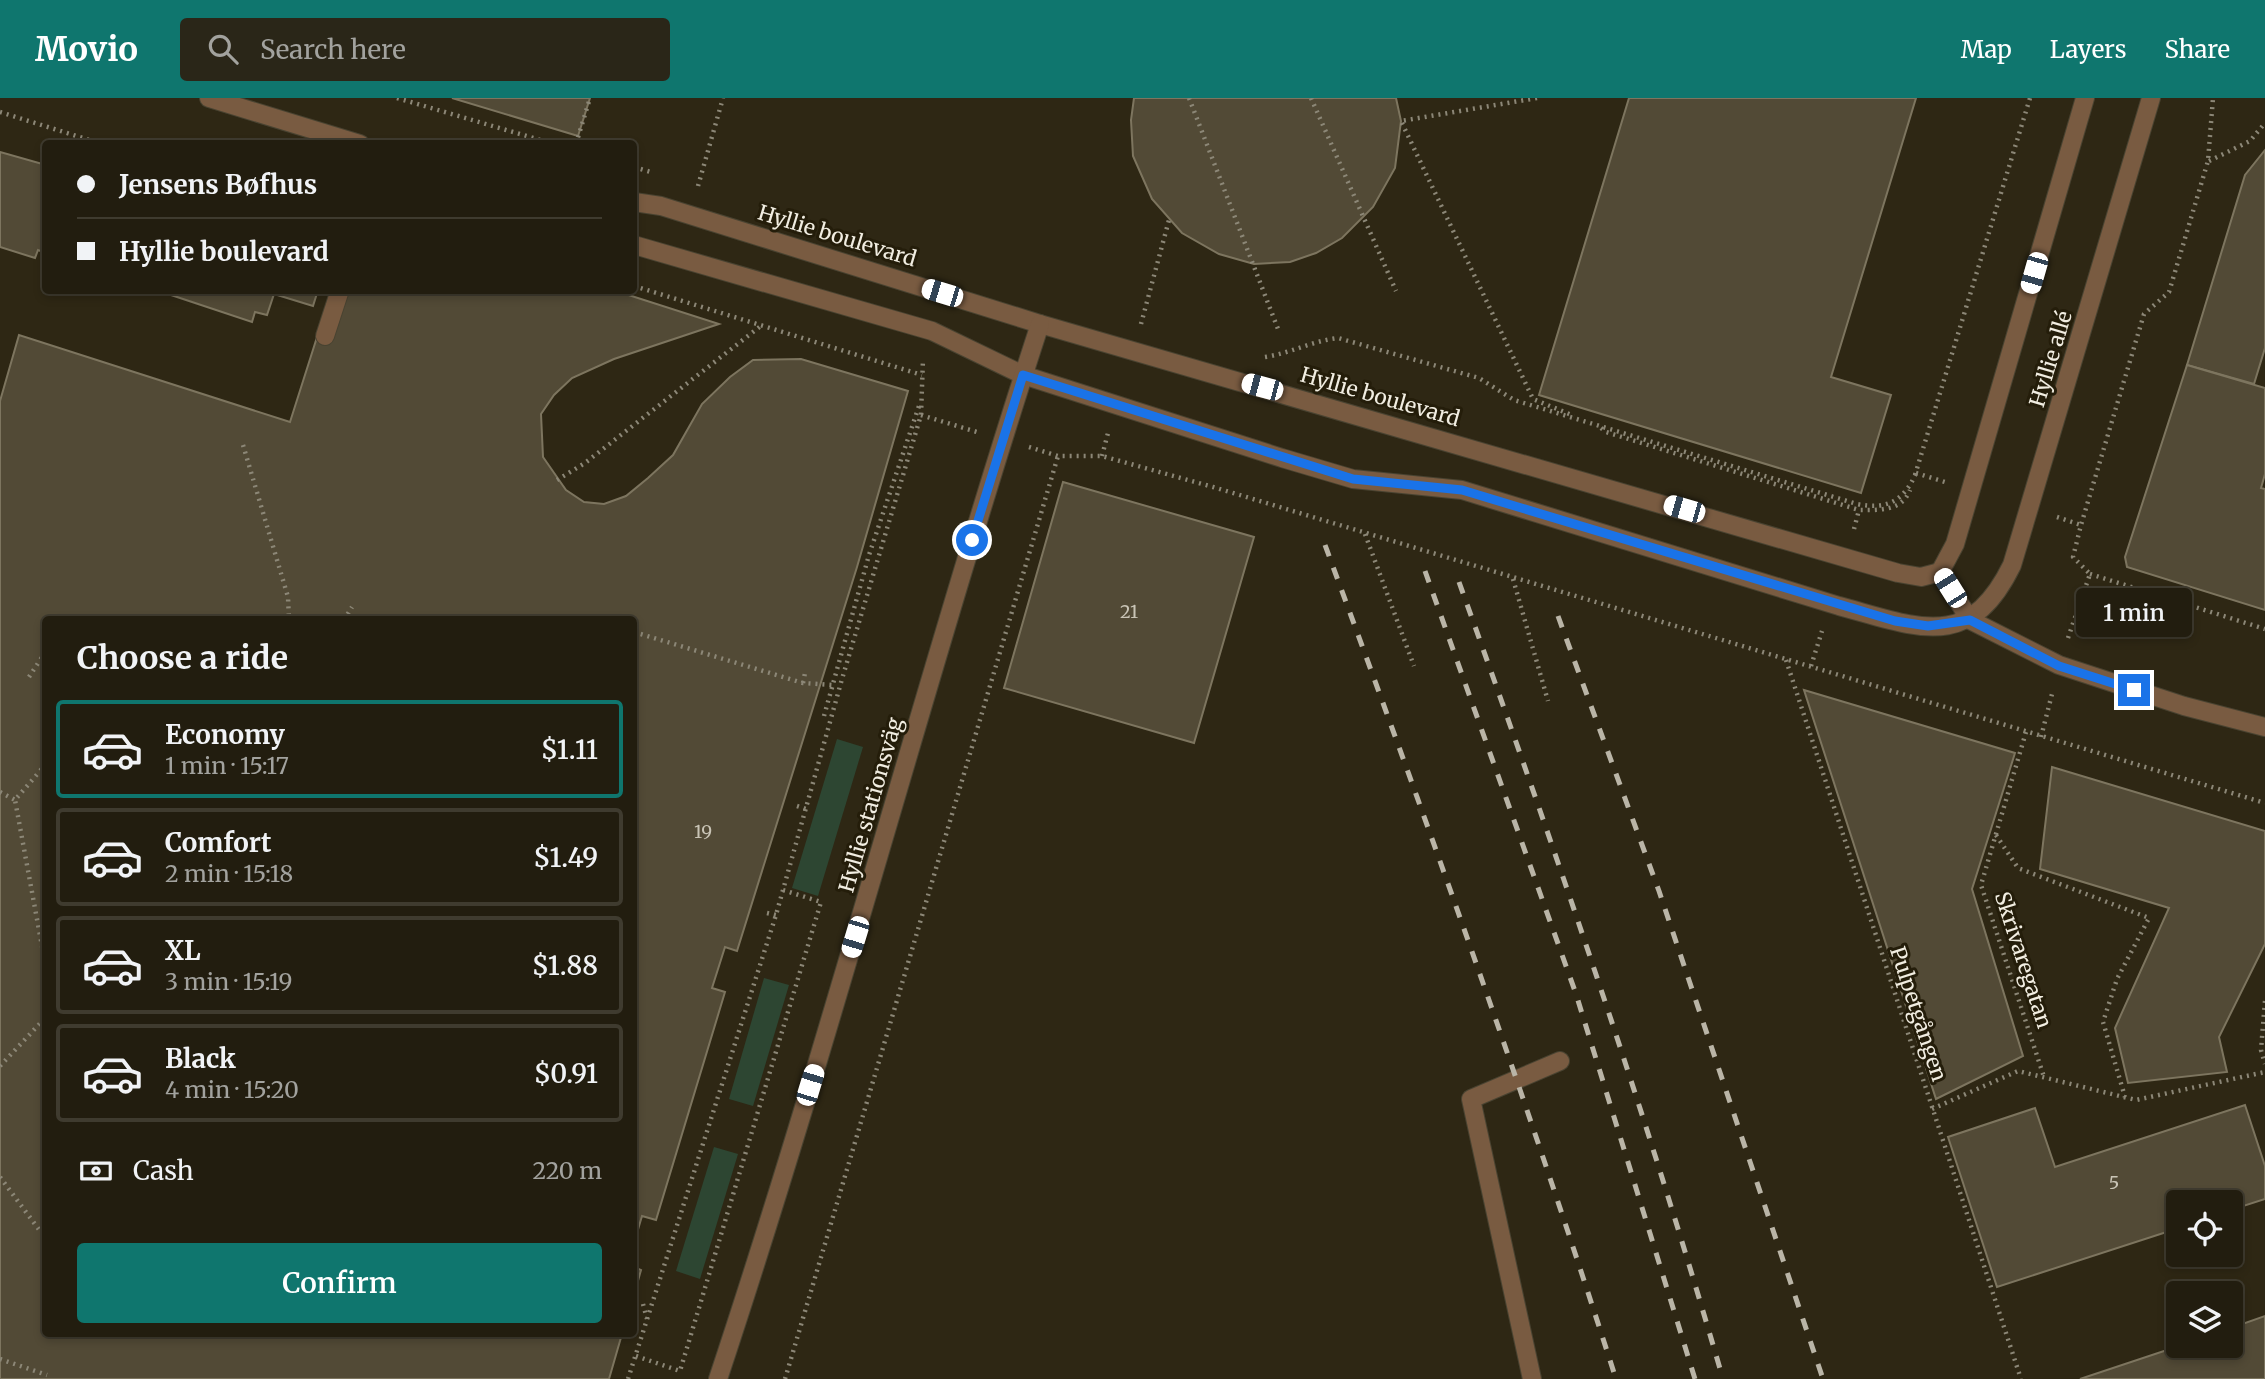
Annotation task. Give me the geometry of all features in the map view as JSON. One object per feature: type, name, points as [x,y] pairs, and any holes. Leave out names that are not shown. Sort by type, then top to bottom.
[{"type":"street","points":[[209,98],[347,140]]},
{"type":"street","name":"Hyllie allé","points":[[1940,572],[1955,544],[2085,98]]},
{"type":"street","name":"Hyllie allé","points":[[1970,620],[1986,608],[2012,565],[2151,98]]},
{"type":"street","name":"Hyllie boulevard","points":[[637,202],[661,206],[1040,324],[1898,573],[1921,577],[1940,572]]},
{"type":"street","points":[[637,246],[932,331],[1023,375],[1353,479],[1462,490],[1895,621],[1928,626],[1970,620]]},
{"type":"street","points":[[325,336],[339,294]]},
{"type":"street","name":"Hyllie stationsväg","points":[[718,1378],[842,982],[1002,439],[1040,324]]},
{"type":"street","points":[[1940,572],[1970,620],[2059,666],[2184,706],[2265,727]]},
{"type":"street","points":[[1531,1379],[1471,1099],[1560,1061]]},
{"type":"path","points":[[397,98],[540,140]]},
{"type":"path","points":[[577,140],[590,98]]},
{"type":"path","points":[[698,186],[723,98]]},
{"type":"path","points":[[1189,98],[1278,329]]},
{"type":"path","points":[[1311,98],[1396,291]]},
{"type":"path","points":[[1537,98],[1401,121],[1533,399],[1600,426]]},
{"type":"path","points":[[1252,353],[1264,357],[1288,354],[1315,340],[1338,338],[1479,378],[1514,400],[1600,426],[1876,508],[1891,505],[1908,491],[1916,473],[2030,98]]},
{"type":"path","points":[[2213,98],[2208,162],[2169,292],[2144,314],[2073,557],[2090,574],[2265,629]]},
{"type":"path","points":[[0,112],[89,140]]},
{"type":"path","points":[[2208,162],[2250,141],[2265,124]]},
{"type":"path","points":[[1140,330],[1169,220]]},
{"type":"path","points":[[637,287],[922,375]]},
{"type":"path","points":[[1130,316],[1155,324]]},
{"type":"path","points":[[557,480],[585,463],[762,325]]},
{"type":"path","points":[[824,716],[869,555],[923,396]]},
{"type":"path","points":[[628,1379],[776,915],[921,415]]},
{"type":"path","points":[[243,445],[288,597],[289,616]]},
{"type":"path","points":[[785,1379],[1058,456],[1102,456],[2265,803]]},
{"type":"path","points":[[1364,533],[1414,666]]},
{"type":"path","points":[[2041,737],[2059,666],[2090,574]]},
{"type":"path","points":[[1513,578],[1548,701]]},
{"type":"path","points":[[346,616],[352,607]]},
{"type":"path","points":[[637,633],[803,683],[832,685]]},
{"type":"path","points":[[29,677],[42,656]]},
{"type":"path","name":"Pulpetgången","points":[[1785,659],[2021,1379]]},
{"type":"path","points":[[803,683],[805,673]]},
{"type":"path","name":"Skrivaregatan","points":[[2026,732],[1981,885],[2044,1077]]},
{"type":"path","points":[[15,800],[42,769]]},
{"type":"path","points":[[0,792],[15,800]]},
{"type":"path","points":[[15,800],[42,946]]},
{"type":"path","points":[[797,806],[806,809]]},
{"type":"path","points":[[1996,835],[2018,868],[2148,918],[2117,979],[2103,1022],[2125,1097]]},
{"type":"path","points":[[636,1356],[680,1371],[821,902],[783,890]]},
{"type":"path","points":[[767,913],[776,915]]},
{"type":"path","points":[[2265,1001],[2261,1050],[2265,1064]]},
{"type":"path","points":[[0,1066],[42,1021]]},
{"type":"path","points":[[1932,1109],[2018,1071],[2136,1100],[2265,1072]]},
{"type":"path","points":[[0,1177],[42,1234]]},
{"type":"path","points":[[643,1304],[647,1320]]},
{"type":"path","points":[[0,1359],[47,1375]]},
{"type":"green space","points":[[837,739],[863,747],[818,896],[792,888]]},
{"type":"green space","points":[[764,978],[789,985],[753,1106],[729,1099]]},
{"type":"green space","points":[[714,1147],[738,1154],[700,1279],[676,1271]]},
{"type":"building","points":[[452,98],[590,98],[578,136]]},
{"type":"building","points":[[1134,98],[1396,98],[1401,121],[1395,168],[1373,207],[1342,238],[1316,253],[1290,262],[1254,264],[1219,254],[1182,233],[1152,199],[1133,156],[1131,120]]},
{"type":"building","points":[[1629,98],[1916,98],[1831,377],[1891,395],[1861,493],[1539,395]]},
{"type":"building","points":[[2265,150],[2265,348],[2254,384],[2187,365],[2245,175]]},
{"type":"building","points":[[0,152],[42,164],[42,252],[38,250],[35,258],[0,247]]},
{"type":"building","points":[[168,294],[274,294],[267,315],[255,312],[252,322]]},
{"type":"building","points":[[274,294],[317,294],[313,306]]},
{"type":"building","points":[[331,294],[625,294],[719,324],[614,359],[572,378],[554,395],[541,414],[543,457],[566,490],[584,502],[604,504],[626,496],[648,478],[673,455],[702,404],[730,377],[753,360],[801,359],[908,391],[857,567],[737,951],[725,947],[712,988],[725,992],[656,1220],[642,1216],[637,1233],[637,616],[42,616],[42,1337],[621,1337],[609,1379],[0,1379],[0,401],[19,335],[290,422]]},
{"type":"building","points":[[2187,365],[2265,388],[2265,474],[2261,488],[2265,489],[2265,610],[2127,567],[2125,557]]},
{"type":"building","points":[[1063,482],[1254,537],[1194,743],[1004,688]]},
{"type":"building","points":[[1804,690],[2015,753],[1972,889],[2023,1056],[1936,1099]]},
{"type":"building","points":[[2052,767],[2265,831],[2265,944],[2219,1037],[2227,1072],[2128,1083],[2115,1028],[2169,908],[2040,869]]},
{"type":"building","points":[[2245,1105],[2265,1166],[2265,1199],[2243,1206],[2243,1190],[2166,1190],[2166,1232],[1997,1287],[1948,1137],[2035,1108],[2055,1167]]},
{"type":"building","points":[[637,1268],[641,1270],[637,1284]]},
{"type":"building","points":[[2265,1316],[2265,1379],[2080,1379],[2166,1350],[2166,1358],[2243,1358],[2243,1324]]},
{"type":"railway","points":[[1325,545],[1475,960],[1616,1379]]},
{"type":"railway","points":[[1425,571],[1576,994],[1695,1379]]},
{"type":"railway","points":[[1459,582],[1597,979],[1662,1178],[1723,1379]]},
{"type":"railway","points":[[1558,616],[1659,891],[1823,1379]]},
{"type":"route","points":[[972,540],[1023,375],[1353,479],[1462,490],[1808,597],[1895,621],[1928,626],[1970,620],[2059,666],[2134,690]]}]
